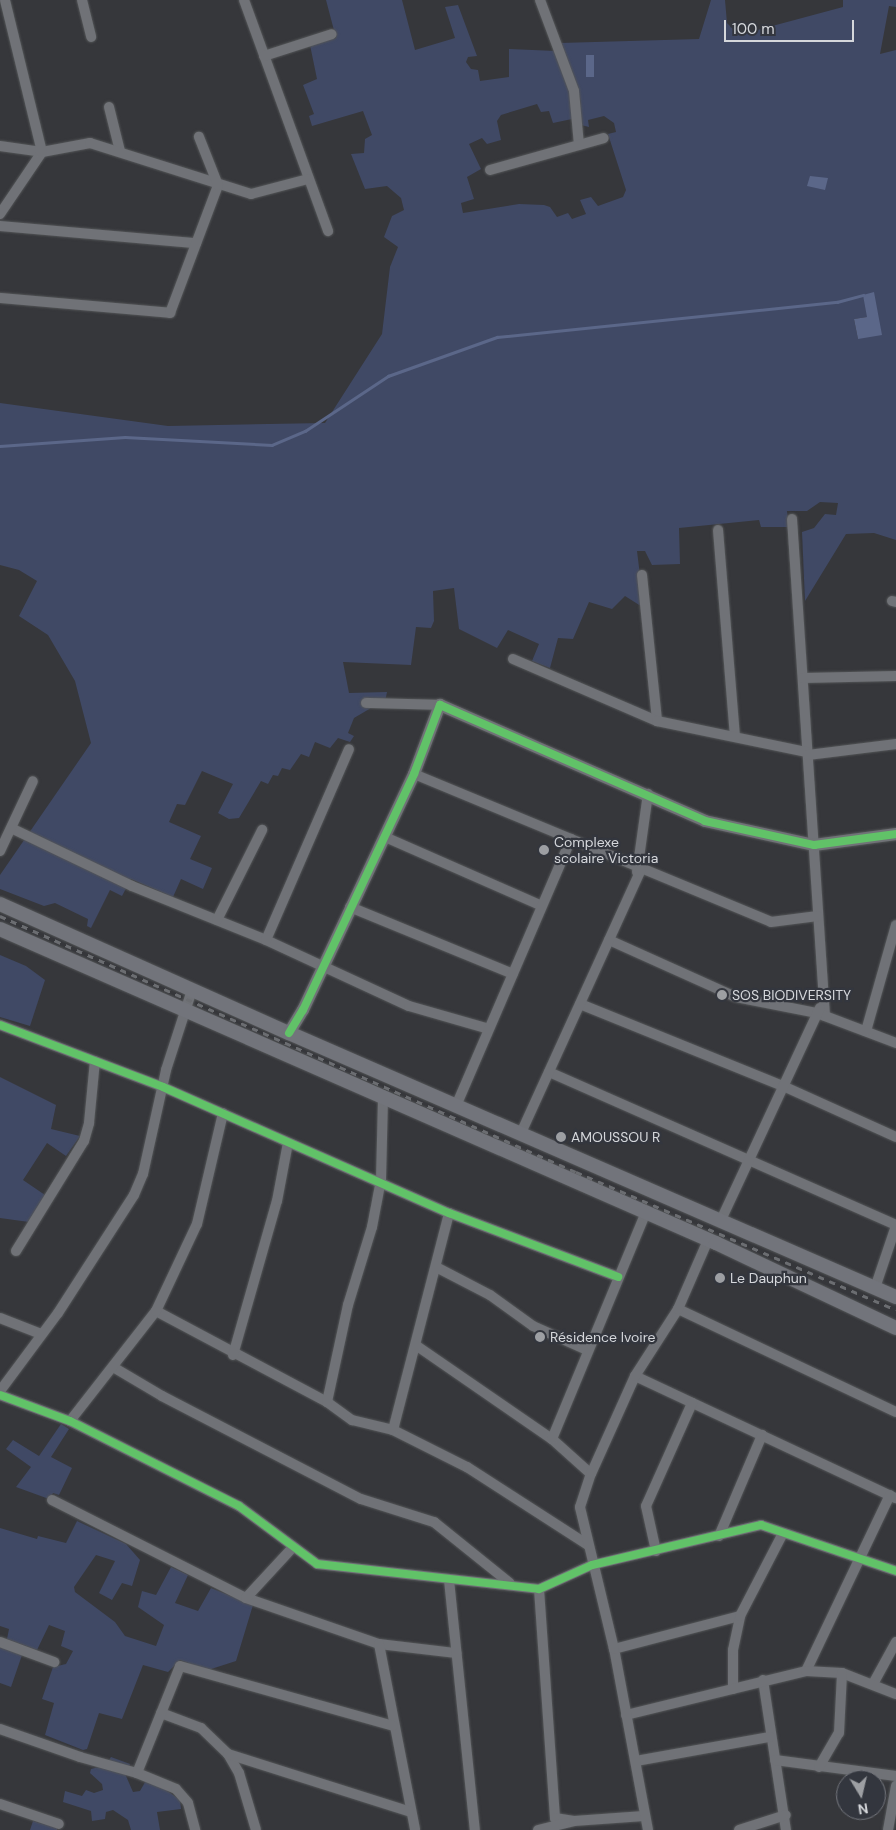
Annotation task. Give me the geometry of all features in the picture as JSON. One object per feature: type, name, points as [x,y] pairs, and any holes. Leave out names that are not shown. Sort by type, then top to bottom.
[{"type":"main road","points":[[0,904],[289,1033],[896,1297]]},
{"type":"main road","points":[[0,929],[645,1214],[708,1240],[896,1328]]},
{"type":"main road","points":[[59,955],[68,935]]},
{"type":"main road","points":[[294,1058],[303,1039]]},
{"type":"main road","points":[[571,1181],[580,1158]]},
{"type":"street","points":[[0,214],[42,152],[6,0]]},
{"type":"street","points":[[82,0],[91,37]]},
{"type":"street","points":[[244,0],[328,231]]},
{"type":"street","points":[[540,0],[574,91],[579,145]]},
{"type":"street","points":[[264,56],[332,34]]},
{"type":"street","points":[[108,107],[120,151]]},
{"type":"street","points":[[0,298],[170,313],[218,185],[199,137]]},
{"type":"street","points":[[490,170],[604,138]]},
{"type":"street","points":[[0,146],[42,152],[90,143],[251,194],[308,179]]},
{"type":"street","points":[[0,226],[196,243]]},
{"type":"street","points":[[721,1220],[783,1086],[821,1015],[824,1000],[792,519]]},
{"type":"street","points":[[718,530],[735,736]]},
{"type":"street","points":[[642,575],[657,721]]},
{"type":"street","points":[[513,659],[657,721],[808,753],[896,744]]},
{"type":"street","points":[[803,678],[896,676]]},
{"type":"street","points":[[366,703],[440,705],[705,820],[814,845],[896,834]]},
{"type":"street","points":[[289,1033],[324,966],[350,907],[385,837],[414,774],[440,705]]},
{"type":"street","points":[[266,940],[349,749]]},
{"type":"street","points":[[414,774],[771,922],[818,916]]},
{"type":"street","points":[[0,851],[12,829],[32,781]]},
{"type":"street","points":[[521,1133],[636,881],[640,868],[648,794]]},
{"type":"street","points":[[12,829],[132,886],[266,940],[409,1006],[489,1029]]},
{"type":"street","points":[[217,920],[262,830]]},
{"type":"street","points":[[385,837],[542,906]]},
{"type":"street","points":[[456,1106],[571,839]]},
{"type":"street","points":[[350,907],[513,974]]},
{"type":"street","points":[[866,1030],[896,924]]},
{"type":"street","points":[[609,940],[736,997],[821,1015],[866,1030],[896,1043]]},
{"type":"street","points":[[0,1391],[130,1203],[143,1174],[183,1010],[192,990]]},
{"type":"street","points":[[580,1004],[783,1086],[896,1137]]},
{"type":"street","points":[[0,1025],[163,1087],[288,1143],[381,1180],[449,1212],[618,1277]]},
{"type":"street","points":[[16,1252],[84,1140],[89,1123],[95,1061]]},
{"type":"street","points":[[549,1072],[896,1226],[875,1288]]},
{"type":"street","points":[[327,1402],[348,1305],[372,1227],[381,1180],[383,1098]]},
{"type":"street","points":[[70,1421],[156,1311],[197,1224],[223,1113]]},
{"type":"street","points":[[233,1355],[278,1201],[288,1143]]},
{"type":"street","points":[[393,1430],[417,1346],[449,1212]]},
{"type":"street","points":[[552,1439],[587,1350],[645,1214]]},
{"type":"street","points":[[648,1830],[614,1649],[592,1565],[580,1507],[591,1474],[635,1376],[678,1309],[708,1240]]},
{"type":"street","points":[[436,1267],[490,1295],[533,1326],[587,1350]]},
{"type":"street","points":[[678,1309],[896,1412]]},
{"type":"street","points":[[156,1311],[233,1355],[327,1402],[352,1420],[393,1430],[467,1467],[588,1545]]},
{"type":"street","points":[[0,1318],[41,1334]]},
{"type":"street","points":[[417,1346],[552,1439],[591,1474]]},
{"type":"street","points":[[113,1367],[162,1396],[360,1499],[434,1522],[510,1583]]},
{"type":"street","points":[[635,1376],[893,1497],[860,1558],[806,1671]]},
{"type":"street","points":[[0,1395],[70,1421],[239,1506],[266,1523],[293,1547],[317,1564],[449,1580],[510,1583],[539,1589],[592,1565],[761,1525],[896,1571]]},
{"type":"street","points":[[656,1551],[646,1506],[692,1402]]},
{"type":"street","points":[[719,1536],[762,1435]]},
{"type":"street","points":[[52,1500],[246,1598],[378,1644],[456,1653]]},
{"type":"street","points":[[733,1689],[733,1650],[740,1616],[783,1532]]},
{"type":"street","points":[[246,1598],[293,1547]]},
{"type":"street","points":[[449,1580],[475,1830]]},
{"type":"street","points":[[539,1589],[555,1818],[574,1821]]},
{"type":"street","points":[[614,1649],[740,1616]]},
{"type":"street","points":[[0,1642],[54,1662]]},
{"type":"street","points":[[873,1684],[896,1642]]},
{"type":"street","points":[[378,1644],[415,1830]]},
{"type":"street","points":[[138,1773],[180,1666],[393,1726]]},
{"type":"street","points":[[626,1715],[806,1671],[842,1673],[896,1694]]},
{"type":"street","points":[[819,1767],[839,1733],[842,1673]]},
{"type":"street","points":[[763,1680],[770,1737],[786,1815],[786,1830]]},
{"type":"street","points":[[161,1713],[201,1728],[228,1754],[239,1773],[256,1830]]},
{"type":"street","points":[[0,1729],[80,1757],[138,1773],[184,1795],[194,1830]]},
{"type":"street","points":[[636,1761],[770,1737]]},
{"type":"street","points":[[228,1754],[411,1812]]},
{"type":"street","points":[[775,1760],[896,1776]]},
{"type":"street","points":[[888,1830],[896,1786]]},
{"type":"street","points":[[0,1804],[59,1824]]},
{"type":"street","points":[[740,1830],[786,1815]]},
{"type":"street","points":[[538,1830],[574,1821],[644,1816]]},
{"type":"shaded area","points":[[326,0],[402,0],[415,50],[455,38],[445,7],[458,5],[477,56],[468,57],[466,62],[471,69],[478,70],[480,81],[509,77],[509,49],[556,51],[571,92],[572,119],[553,123],[549,111],[541,112],[537,104],[501,115],[497,121],[501,140],[487,144],[482,138],[469,144],[481,169],[467,177],[474,199],[461,203],[463,213],[519,204],[544,205],[550,207],[557,217],[568,213],[572,219],[586,214],[580,200],[591,197],[598,206],[623,197],[626,190],[608,134],[616,132],[614,123],[604,116],[588,120],[589,127],[581,125],[580,97],[560,43],[699,39],[711,0],[725,0],[727,23],[737,33],[746,33],[843,7],[843,0],[896,0],[896,7],[889,6],[880,54],[896,50],[896,540],[874,533],[846,534],[805,601],[802,532],[814,528],[825,514],[836,515],[838,503],[820,502],[807,511],[787,511],[789,527],[761,527],[759,520],[679,528],[680,564],[652,565],[645,551],[637,551],[644,608],[625,596],[612,609],[589,602],[573,639],[558,638],[550,668],[532,661],[539,644],[508,630],[497,648],[459,629],[454,588],[433,591],[434,621],[431,628],[416,627],[411,665],[343,662],[349,693],[387,692],[384,707],[371,708],[354,718],[348,733],[354,736],[350,742],[338,738],[330,748],[315,742],[309,757],[301,754],[290,770],[282,768],[278,776],[273,775],[268,784],[261,781],[239,818],[229,819],[218,813],[233,784],[202,771],[185,805],[177,804],[169,822],[201,836],[190,859],[212,868],[203,889],[181,879],[173,897],[131,879],[122,896],[110,890],[91,928],[87,926],[88,919],[55,903],[44,906],[0,889],[0,875],[91,743],[75,681],[48,635],[19,616],[37,581],[19,570],[0,565],[0,403],[168,426],[325,423],[382,334],[390,267],[398,247],[384,237],[392,216],[404,210],[401,198],[387,186],[365,189],[351,154],[364,153],[365,139],[372,135],[363,111],[312,126],[309,116],[314,114],[303,85],[317,79],[310,45],[336,38]],"holes":[[[867,317],[858,339],[854,319]]]},
{"type":"shaded area","points":[[586,55],[594,55],[594,77],[586,77]]},
{"type":"shaded area","points":[[810,176],[828,178],[825,190],[807,186]]},
{"type":"shaded area","points":[[874,292],[882,335],[858,339],[854,319],[867,317],[863,295]]},
{"type":"shaded area","points":[[0,955],[26,966],[45,980],[30,1026],[0,1017]]},
{"type":"shaded area","points":[[0,1077],[56,1105],[51,1129],[80,1136],[66,1156],[47,1143],[23,1180],[45,1195],[29,1222],[0,1218]]},
{"type":"shaded area","points":[[61,1424],[69,1429],[51,1457],[72,1468],[59,1495],[53,1493],[49,1499],[16,1487],[31,1467],[6,1449],[13,1440],[39,1456]]},
{"type":"shaded area","points":[[77,1521],[126,1544],[140,1560],[132,1586],[122,1583],[112,1600],[99,1593],[115,1561],[96,1555],[74,1587],[75,1592],[115,1622],[125,1636],[156,1646],[164,1625],[138,1607],[142,1591],[156,1595],[171,1567],[188,1575],[175,1603],[198,1611],[211,1588],[253,1605],[236,1661],[208,1670],[180,1660],[168,1672],[143,1665],[122,1719],[99,1713],[87,1749],[83,1750],[45,1735],[54,1703],[42,1699],[53,1667],[66,1664],[73,1651],[61,1646],[65,1631],[49,1625],[37,1650],[7,1639],[9,1629],[0,1626],[0,1528],[37,1539],[38,1536],[66,1543]]},
{"type":"shaded area","points":[[0,1647],[22,1655],[11,1687],[0,1683]]},
{"type":"shaded area","points":[[111,1757],[130,1764],[126,1776],[133,1792],[140,1791],[148,1777],[180,1800],[181,1809],[157,1812],[160,1830],[131,1830],[128,1820],[113,1810],[106,1812],[105,1819],[92,1821],[91,1811],[63,1802],[65,1791],[82,1796],[86,1790],[94,1793],[103,1790],[102,1784],[90,1773],[91,1769],[106,1765]]},
{"type":"shaded area","points":[[33,1821],[57,1828],[57,1830],[30,1830]]},
{"type":"waterway","points":[[0,446],[125,437],[272,445],[305,431],[388,376],[497,337],[837,302],[863,295]]},
{"type":"railway","points":[[0,916],[576,1172],[896,1310]]},
{"type":"cycle path","points":[[289,1033],[303,1010],[414,774],[440,705],[705,821],[814,845],[896,834]]},
{"type":"cycle path","points":[[0,1025],[163,1087],[449,1213],[618,1277]]},
{"type":"cycle path","points":[[0,1395],[70,1421],[239,1506],[317,1564],[539,1589],[592,1565],[761,1525],[896,1571]]},
{"type":"place","name":"Complexe scolaire Victoria","points":[[544,850]]},
{"type":"place","name":"SOS BIODIVERSITY","points":[[722,995]]},
{"type":"place","name":"AMOUSSOU R","points":[[561,1137]]},
{"type":"place","name":"Le Dauphun","points":[[720,1278]]},
{"type":"place","name":"Résidence Ivoire","points":[[540,1337]]}]
